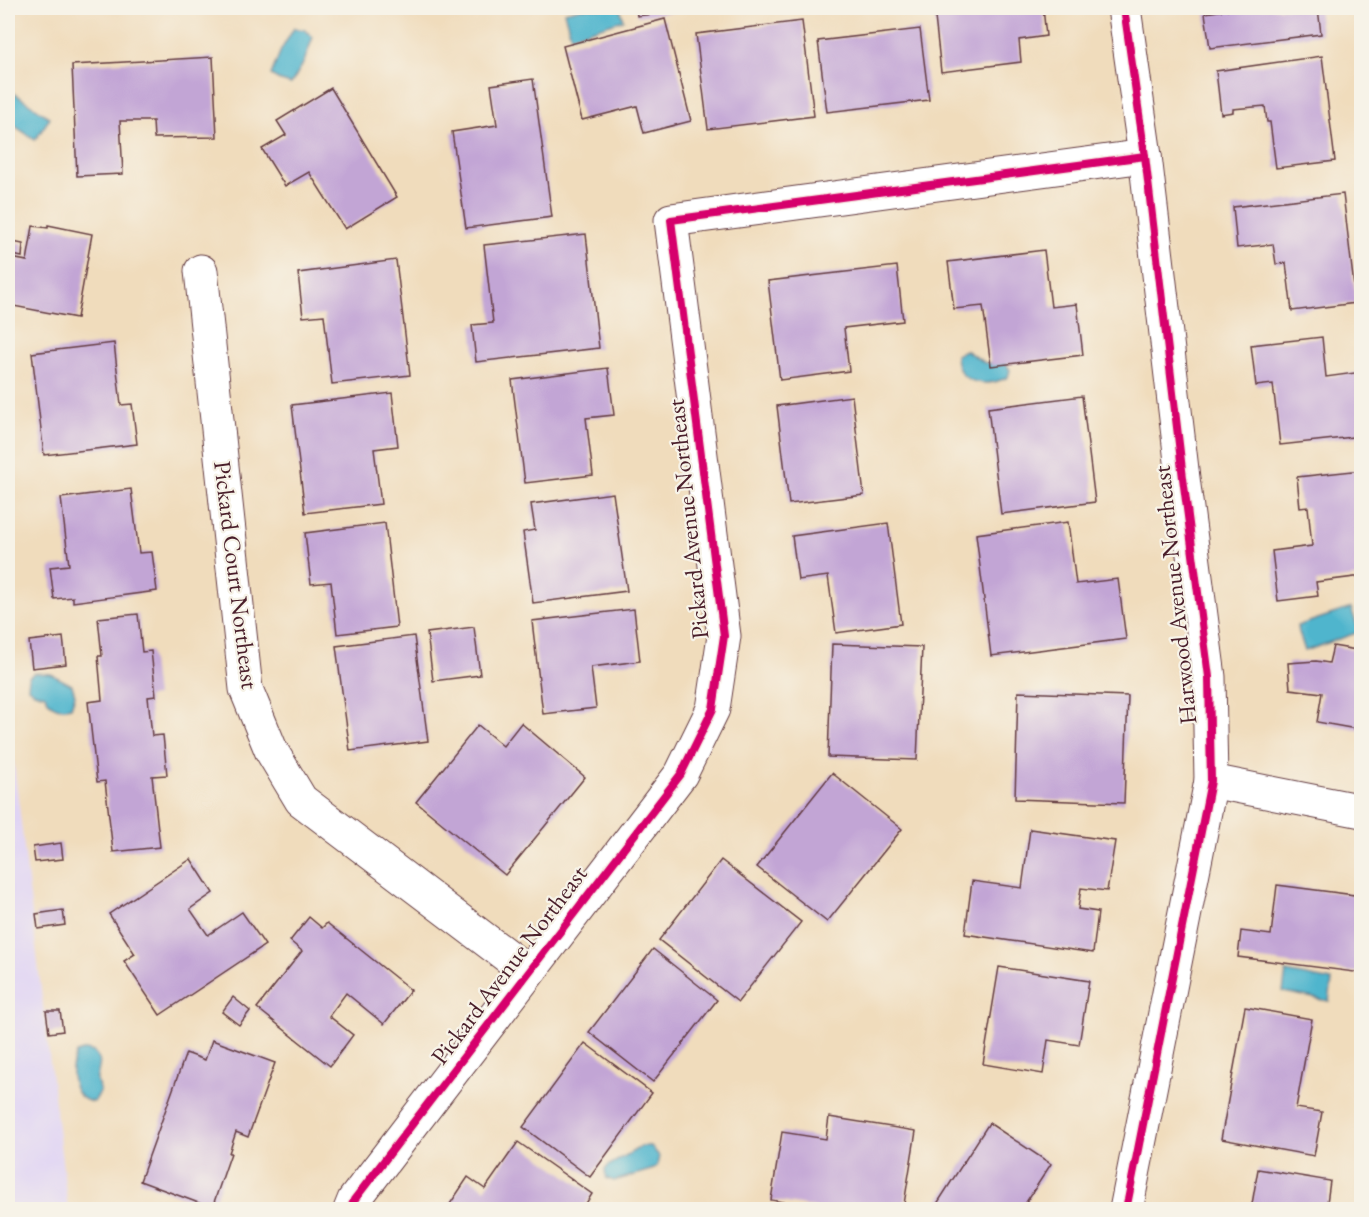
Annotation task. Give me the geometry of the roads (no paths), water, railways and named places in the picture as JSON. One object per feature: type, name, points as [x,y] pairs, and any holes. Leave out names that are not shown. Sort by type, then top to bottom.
[{"type":"street","name":"Harwood Avenue Northeast","points":[[1124,8],[1145,156],[1209,677],[1211,781],[1126,1209]]},
{"type":"street","name":"Pickard Avenue Northeast","points":[[350,1209],[354,1200],[681,774],[713,709],[724,636],[671,220],[1145,156]]},
{"type":"street","name":"Pickard Court Northeast","points":[[201,271],[246,689],[272,750],[301,800],[528,972]]},
{"type":"street","points":[[1211,781],[1362,811]]},
{"type":"water","points":[[581,8],[620,8],[623,20],[571,36],[564,12]]},
{"type":"water","points":[[294,28],[305,30],[313,37],[304,62],[291,84],[271,75],[281,50]]},
{"type":"water","points":[[8,89],[50,118],[35,140],[8,121]]},
{"type":"water","points":[[965,350],[985,363],[1006,364],[1010,370],[1008,377],[982,383],[967,378],[961,373],[956,355]]},
{"type":"water","points":[[1351,608],[1359,632],[1305,651],[1297,626]]},
{"type":"water","points":[[34,673],[51,674],[72,685],[75,695],[71,707],[55,707],[45,695],[28,688],[29,677]]},
{"type":"water","points":[[1286,972],[1332,981],[1329,1001],[1283,992]]},
{"type":"water","points":[[86,1050],[94,1052],[99,1061],[97,1082],[100,1092],[94,1102],[80,1096],[73,1084],[72,1068],[76,1053]]},
{"type":"water","points":[[642,1146],[651,1146],[659,1156],[654,1169],[614,1181],[606,1178],[605,1170],[608,1166]]}]
